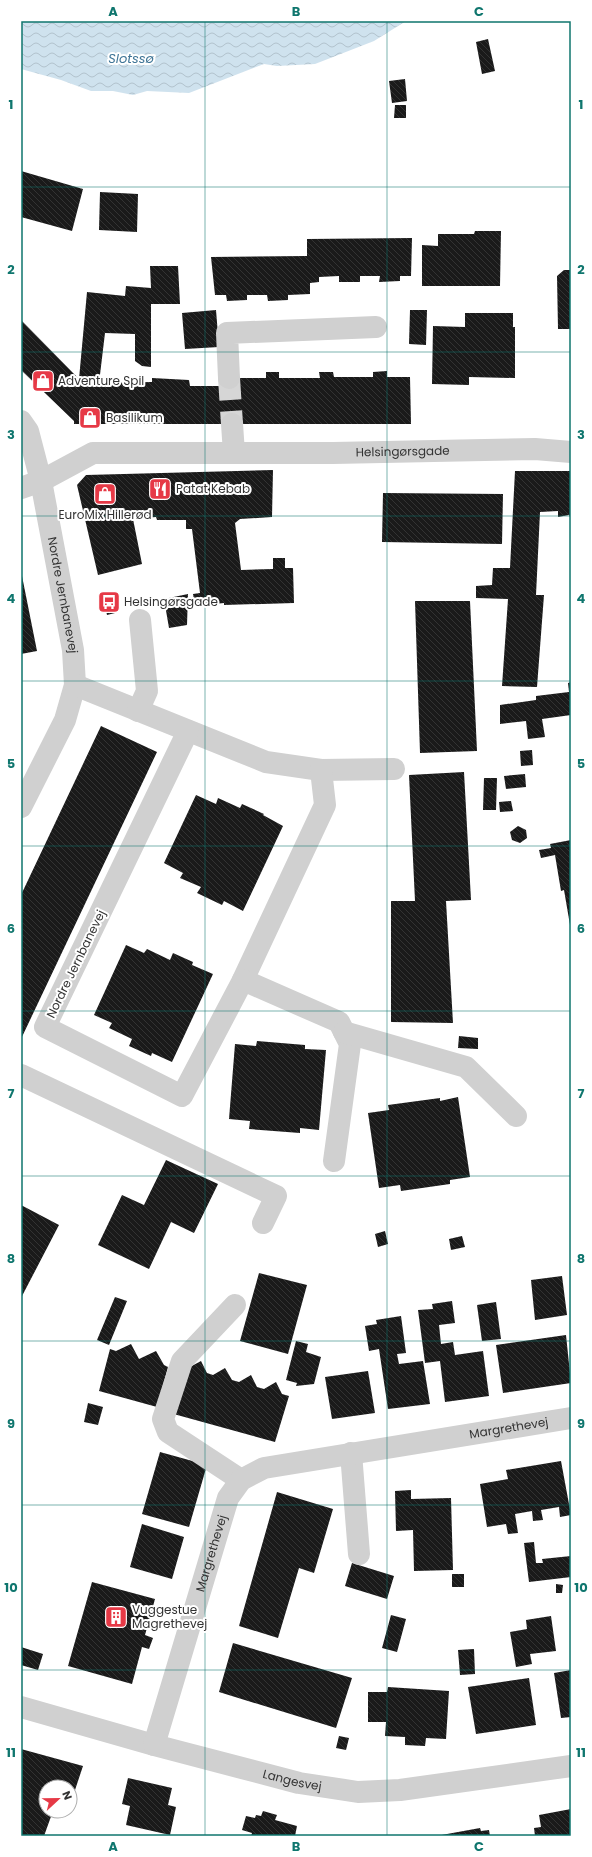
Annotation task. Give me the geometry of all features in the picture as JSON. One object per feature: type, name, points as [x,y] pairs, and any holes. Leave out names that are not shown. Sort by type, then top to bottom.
[{"type":"street","points":[[229,378],[227,333],[376,327]]},
{"type":"street","points":[[21,421],[28,431],[41,481]]},
{"type":"street","points":[[232,424],[234,453]]},
{"type":"street","name":"Helsingørsgade","points":[[21,488],[41,481],[94,454],[535,449],[571,452]]},
{"type":"street","name":"Nordre Jernbanevej","points":[[21,807],[65,720],[75,685],[73,650],[41,481]]},
{"type":"street","points":[[138,711],[147,691],[140,620]]},
{"type":"street","points":[[75,685],[266,762],[320,770],[394,769]]},
{"type":"street","name":"Nordre Jernbanevej","points":[[188,731],[45,1027],[182,1096],[243,980],[325,805],[320,770]]},
{"type":"street","points":[[243,980],[339,1022],[350,1044],[334,1162]]},
{"type":"street","points":[[344,1032],[466,1067],[516,1116]]},
{"type":"street","points":[[21,1075],[276,1196],[263,1222]]},
{"type":"street","points":[[235,1305],[182,1361],[163,1419],[168,1432],[241,1480]]},
{"type":"street","name":"Margrethevej","points":[[154,1745],[228,1498],[241,1480],[264,1468],[571,1418]]},
{"type":"street","points":[[351,1454],[359,1554]]},
{"type":"street","name":"Langesvej","points":[[21,1707],[154,1745],[299,1782],[358,1792],[400,1790],[571,1766]]},
{"type":"water","name":"Slotssø","points":[[21,21],[406,21],[374,41],[315,64],[277,66],[264,64],[189,93],[147,91],[133,95],[113,91],[91,91],[61,80],[21,69]]},
{"type":"building","points":[[488,39],[495,71],[482,74],[476,42]]},
{"type":"building","points":[[405,79],[407,101],[392,103],[389,81]]},
{"type":"building","points":[[395,105],[406,105],[406,118],[394,118]]},
{"type":"building","points":[[21,171],[83,189],[72,231],[21,217]]},
{"type":"building","points":[[100,192],[138,194],[137,232],[99,230]]},
{"type":"building","points":[[475,231],[501,231],[500,286],[422,286],[422,245],[438,246],[438,234],[474,234]]},
{"type":"building","points":[[412,238],[411,276],[400,276],[400,281],[379,282],[380,276],[360,276],[360,282],[339,282],[339,276],[319,277],[319,282],[310,283],[310,294],[288,295],[288,300],[268,301],[267,295],[247,295],[247,300],[227,301],[226,295],[215,295],[211,257],[307,256],[307,239]]},
{"type":"building","points":[[150,266],[178,266],[180,304],[151,304],[151,367],[142,366],[135,361],[135,334],[105,333],[99,383],[152,382],[152,378],[189,380],[190,386],[223,386],[222,378],[266,378],[266,372],[279,372],[279,378],[320,378],[319,372],[333,372],[334,377],[373,377],[373,372],[387,371],[387,377],[410,377],[411,424],[74,424],[74,421],[21,370],[21,320],[79,379],[87,292],[125,296],[126,286],[151,288]]},
{"type":"building","points":[[564,270],[571,270],[571,329],[558,329],[557,276]]},
{"type":"building","points":[[216,310],[219,347],[185,349],[182,313]]},
{"type":"building","points":[[410,310],[427,310],[426,345],[409,344]]},
{"type":"building","points":[[465,313],[513,313],[513,327],[515,327],[515,378],[469,377],[469,385],[432,384],[433,326],[465,327]]},
{"type":"building","points":[[273,470],[272,517],[240,519],[235,523],[241,570],[273,569],[273,558],[285,558],[285,568],[293,568],[294,603],[224,605],[224,603],[195,606],[193,594],[200,593],[192,529],[186,529],[186,520],[157,520],[156,517],[133,519],[142,564],[98,575],[77,485],[86,475]]},
{"type":"building","points":[[515,471],[571,471],[571,519],[569,515],[558,517],[558,511],[540,512],[536,595],[544,595],[537,687],[502,686],[508,599],[476,598],[476,586],[492,585],[493,568],[510,568]]},
{"type":"building","points":[[383,493],[503,494],[502,544],[382,542]]},
{"type":"building","points":[[22,576],[37,651],[21,654],[21,577]]},
{"type":"building","points":[[188,594],[187,625],[169,628],[164,599]]},
{"type":"building","points":[[111,595],[115,613],[107,615],[103,597]]},
{"type":"building","points":[[415,601],[470,601],[477,751],[420,753]]},
{"type":"building","points":[[571,682],[571,715],[542,719],[545,737],[528,739],[526,721],[500,724],[500,705],[536,700],[536,696],[569,692],[568,683]]},
{"type":"building","points":[[101,726],[157,752],[21,1039],[21,895]]},
{"type":"building","points":[[532,750],[533,765],[521,766],[520,751]]},
{"type":"building","points":[[464,772],[471,900],[446,901],[453,1023],[391,1022],[391,901],[415,901],[409,775]]},
{"type":"building","points":[[525,774],[526,787],[506,789],[504,776]]},
{"type":"building","points":[[484,778],[497,778],[496,810],[483,810]]},
{"type":"building","points":[[196,795],[216,804],[218,798],[240,808],[242,804],[264,814],[263,815],[283,826],[243,911],[224,901],[222,905],[197,893],[201,887],[180,878],[183,873],[164,863]]},
{"type":"building","points":[[511,801],[513,811],[500,812],[499,802]]},
{"type":"building","points":[[518,826],[526,830],[527,838],[520,843],[512,840],[510,832]]},
{"type":"building","points":[[571,840],[570,925],[564,890],[561,891],[555,855],[541,858],[539,850],[551,848],[550,844]]},
{"type":"building","points":[[126,945],[144,953],[147,949],[170,960],[173,953],[193,962],[192,965],[213,974],[172,1062],[152,1053],[151,1056],[129,1046],[132,1039],[109,1028],[112,1023],[94,1015]]},
{"type":"building","points":[[459,1036],[478,1038],[478,1049],[458,1048]]},
{"type":"building","points":[[257,1041],[305,1045],[305,1049],[326,1050],[319,1130],[300,1128],[300,1133],[249,1129],[250,1121],[229,1119],[235,1044],[256,1046]]},
{"type":"building","points":[[458,1097],[470,1177],[450,1180],[450,1184],[401,1191],[400,1185],[379,1188],[368,1113],[389,1110],[388,1105],[440,1098],[440,1101]]},
{"type":"building","points":[[166,1160],[218,1184],[194,1233],[171,1222],[149,1269],[98,1245],[122,1195],[144,1205]]},
{"type":"building","points":[[21,1205],[59,1225],[21,1298]]},
{"type":"building","points":[[385,1231],[388,1244],[378,1247],[375,1234]]},
{"type":"building","points":[[462,1236],[465,1247],[451,1250],[449,1239]]},
{"type":"building","points":[[259,1273],[307,1285],[288,1354],[240,1341]]},
{"type":"building","points":[[562,1276],[567,1315],[535,1320],[531,1280]]},
{"type":"building","points":[[115,1297],[127,1301],[109,1345],[97,1340]]},
{"type":"building","points":[[452,1301],[455,1323],[439,1325],[441,1344],[453,1342],[455,1355],[483,1351],[489,1396],[445,1402],[440,1361],[425,1363],[418,1310],[433,1309],[432,1304]]},
{"type":"building","points":[[496,1302],[501,1339],[482,1341],[477,1305]]},
{"type":"building","points":[[401,1316],[406,1353],[397,1354],[399,1364],[423,1361],[430,1404],[388,1409],[379,1349],[369,1351],[365,1326],[377,1324],[376,1320]]},
{"type":"building","points":[[566,1335],[571,1383],[503,1393],[496,1345]]},
{"type":"building","points":[[296,1341],[308,1344],[306,1352],[321,1357],[314,1384],[296,1386],[297,1383],[286,1380]]},
{"type":"building","points":[[131,1344],[139,1359],[156,1351],[164,1365],[168,1367],[157,1407],[99,1391],[110,1349],[116,1351]]},
{"type":"building","points":[[201,1361],[207,1373],[213,1375],[225,1368],[232,1380],[239,1382],[251,1375],[257,1387],[264,1389],[276,1382],[282,1394],[289,1396],[275,1442],[170,1413],[188,1368]]},
{"type":"building","points":[[368,1371],[375,1413],[332,1419],[325,1377]]},
{"type":"building","points":[[88,1403],[103,1407],[98,1425],[84,1422]]},
{"type":"building","points":[[160,1452],[207,1465],[189,1527],[142,1514]]},
{"type":"building","points":[[561,1461],[571,1515],[560,1517],[559,1507],[541,1510],[543,1520],[533,1521],[532,1511],[515,1514],[518,1533],[508,1534],[506,1524],[487,1527],[480,1484],[508,1479],[506,1470]]},
{"type":"building","points":[[411,1490],[411,1499],[451,1498],[453,1570],[414,1571],[413,1530],[396,1531],[395,1491]]},
{"type":"building","points":[[277,1492],[333,1509],[314,1573],[299,1568],[278,1638],[239,1626]]},
{"type":"building","points":[[142,1524],[184,1537],[172,1579],[130,1567]]},
{"type":"building","points":[[534,1542],[536,1563],[543,1563],[542,1559],[571,1556],[571,1577],[529,1582],[524,1543]]},
{"type":"building","points":[[352,1563],[394,1576],[387,1599],[345,1586]]},
{"type":"building","points":[[452,1574],[464,1574],[464,1587],[452,1587]]},
{"type":"building","name":"Vuggestue Magrethevej","points":[[92,1582],[155,1599],[145,1635],[153,1638],[149,1649],[142,1647],[132,1684],[68,1666]]},
{"type":"building","points":[[556,1584],[563,1585],[562,1593],[556,1593]]},
{"type":"building","points":[[391,1615],[406,1619],[397,1652],[382,1648]]},
{"type":"building","points":[[551,1616],[556,1651],[530,1654],[532,1664],[516,1667],[510,1632],[527,1629],[526,1620]]},
{"type":"building","points":[[233,1643],[352,1678],[336,1728],[219,1692]]},
{"type":"building","points":[[21,1647],[43,1654],[38,1670],[21,1665]]},
{"type":"building","points":[[474,1649],[475,1674],[460,1675],[458,1650]]},
{"type":"building","points":[[571,1670],[571,1717],[561,1718],[554,1673]]},
{"type":"building","points":[[529,1678],[536,1725],[476,1734],[468,1687]]},
{"type":"building","points":[[388,1687],[449,1691],[446,1739],[426,1738],[425,1746],[405,1745],[405,1737],[385,1736],[386,1722],[368,1722],[368,1692],[387,1692]]},
{"type":"building","points":[[339,1736],[349,1738],[346,1750],[336,1748]]},
{"type":"building","points":[[21,1749],[83,1766],[78,1781],[78,1779],[38,1779],[38,1819],[50,1819],[44,1836],[21,1836]]},
{"type":"building","points":[[128,1778],[172,1788],[168,1805],[176,1807],[170,1835],[126,1825],[130,1806],[122,1804]]},
{"type":"building","points":[[571,1809],[571,1836],[535,1836],[534,1828],[541,1827],[539,1815]]},
{"type":"building","points":[[263,1811],[277,1815],[275,1820],[297,1826],[295,1836],[251,1836],[252,1833],[242,1830],[246,1816],[255,1818],[256,1815],[261,1816]]},
{"type":"building","points":[[480,1828],[481,1831],[489,1830],[490,1836],[436,1836]]},
{"type":"tunnel","points":[[229,378],[232,424]]},
{"type":"place","name":"Adventure Spil","points":[[43,381]]},
{"type":"place","name":"Basilikum","points":[[90,418]]},
{"type":"place","name":"Patat Kebab","points":[[160,489]]},
{"type":"place","name":"EuroMix Hillerød","points":[[105,494]]},
{"type":"place","name":"Helsingørsgade","points":[[109,602]]},
{"type":"place","name":"Vuggestue Magrethevej","points":[[116,1617]]}]
